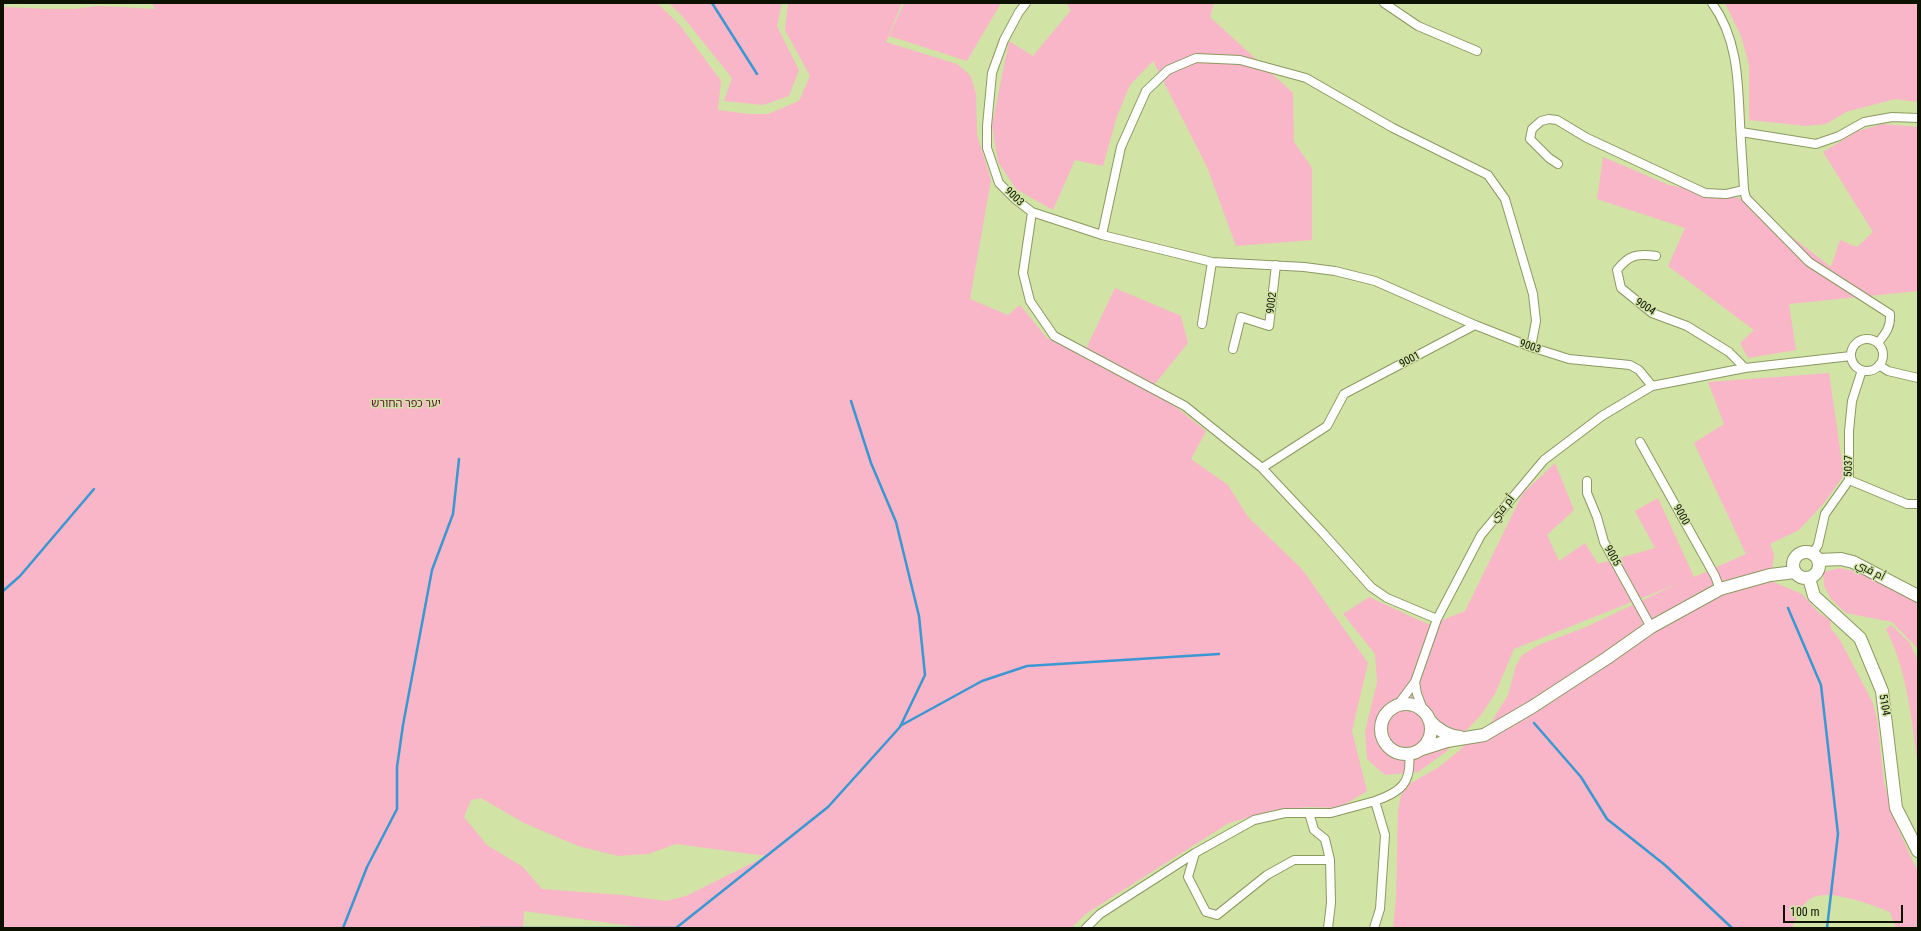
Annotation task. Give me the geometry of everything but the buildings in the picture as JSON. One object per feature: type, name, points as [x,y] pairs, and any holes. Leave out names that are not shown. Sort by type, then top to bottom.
[{"type":"street","name":"9003","points":[[1026,3],[1019,12],[1004,40],[992,73],[987,126],[987,148],[999,183],[1015,199],[1032,212],[1102,235],[1212,262],[1276,265],[1335,271],[1376,281],[1531,348],[1569,359],[1630,365],[1639,370],[1652,386]]},
{"type":"street","points":[[1384,3],[1418,26],[1477,51]]},
{"type":"street","points":[[1712,3],[1721,15],[1735,51],[1738,78],[1744,190],[1746,198],[1809,262],[1890,314],[1891,323],[1887,332],[1878,343]]},
{"type":"street","points":[[1102,235],[1121,147],[1146,91],[1168,70],[1196,58],[1240,60],[1306,78],[1393,128],[1488,175],[1505,199],[1533,294],[1536,320],[1531,348]]},
{"type":"street","points":[[1741,132],[1816,144],[1839,136],[1864,122],[1892,117],[1918,118]]},
{"type":"street","points":[[1558,164],[1548,158],[1530,139],[1532,129],[1541,121],[1549,119],[1557,120],[1587,138],[1705,193],[1726,194],[1744,190]]},
{"type":"street","points":[[1032,212],[1023,273],[1030,301],[1054,336],[1185,406],[1262,468],[1371,587],[1387,598],[1437,619]]},
{"type":"street","name":"9004","points":[[1656,256],[1643,254],[1626,259],[1617,270],[1621,288],[1652,313],[1687,326],[1729,352],[1745,368]]},
{"type":"street","points":[[1202,324],[1212,262]]},
{"type":"street","name":"9002","points":[[1234,349],[1241,317],[1270,326],[1276,265]]},
{"type":"street","name":"9001","points":[[1262,468],[1326,426],[1344,394],[1476,325]]},
{"type":"street","points":[[1869,339],[1878,343],[1882,351],[1882,361],[1879,365],[1872,370],[1862,370],[1854,365],[1851,356],[1853,347],[1860,340],[1869,339]]},
{"type":"street","points":[[1652,386],[1745,368],[1851,356]]},
{"type":"street","points":[[1879,365],[1888,371],[1918,378]]},
{"type":"street","name":"5037","points":[[1816,557],[1825,514],[1850,480],[1849,431],[1852,401],[1862,370]]},
{"type":"street","name":"أم قبي","points":[[1392,708],[1400,702],[1415,682],[1437,619],[1481,535],[1544,460],[1602,416],[1652,386]]},
{"type":"street","name":"9000","points":[[1640,442],[1715,576],[1720,589]]},
{"type":"street","points":[[1850,480],[1907,504],[1918,504]]},
{"type":"street","name":"9005","points":[[1587,481],[1587,493],[1597,517],[1604,542],[1651,627]]},
{"type":"street","points":[[1803,551],[1816,557],[1819,569],[1814,576],[1809,578],[1801,577],[1794,572],[1792,564],[1797,554],[1803,551]]},
{"type":"street","name":"أم قبي","points":[[1816,557],[1841,559],[1853,562],[1918,596]]},
{"type":"street","points":[[1469,737],[1455,736],[1444,733],[1436,728],[1427,716],[1417,707],[1409,704],[1400,704],[1392,708],[1383,718],[1380,726],[1380,735],[1389,749],[1397,753],[1409,754],[1422,749],[1484,734],[1532,707],[1651,627],[1720,589],[1770,575],[1794,572]]},
{"type":"street","name":"5104","points":[[1809,578],[1814,596],[1860,638],[1882,691],[1896,808],[1918,851]]},
{"type":"street","points":[[1415,682],[1417,694],[1427,716],[1431,734],[1428,742],[1422,749]]},
{"type":"street","points":[[1086,928],[1100,914],[1195,853],[1254,820],[1285,813],[1331,813],[1393,795],[1407,780],[1410,769],[1409,754]]},
{"type":"street","points":[[1374,928],[1380,909],[1386,835],[1375,801]]},
{"type":"street","points":[[1309,813],[1314,830],[1324,839],[1330,860],[1331,903],[1328,928]]},
{"type":"street","points":[[1195,853],[1188,877],[1206,912],[1217,915],[1267,875],[1294,860],[1330,860]]},
{"type":"green space","name":"יער כפר החורש","points":[[152,3],[657,3],[679,24],[721,81],[718,110],[749,114],[768,114],[799,101],[810,76],[785,30],[788,3],[902,3],[886,42],[957,64],[970,75],[976,93],[977,135],[991,180],[970,299],[1008,315],[1020,305],[1047,338],[1083,355],[1115,288],[1181,316],[1188,343],[1150,390],[1172,404],[1206,431],[1191,459],[1228,485],[1248,517],[1302,569],[1368,663],[1352,731],[1367,791],[1339,808],[1309,807],[1274,810],[1229,823],[1087,913],[1071,928],[645,928],[524,911],[523,928],[3,928],[3,7],[75,9],[99,6],[155,9]],"holes":[[[481,798],[524,823],[578,846],[618,856],[648,854],[676,844],[766,856],[686,896],[666,901],[622,895],[542,889],[523,867],[487,845],[464,817],[471,800]]]},
{"type":"green space","points":[[669,3],[782,3],[777,26],[799,70],[789,96],[763,105],[724,101],[732,78],[683,17]]},
{"type":"green space","points":[[904,3],[1001,3],[967,61],[889,36]]},
{"type":"green space","points":[[1066,3],[1214,3],[1210,17],[1293,93],[1294,142],[1312,168],[1312,240],[1236,246],[1207,167],[1153,61],[1130,85],[1117,116],[1103,166],[1075,160],[1053,210],[1016,189],[998,162],[992,125],[1009,41],[1033,56],[1071,10]]},
{"type":"green space","points":[[1725,3],[1918,3],[1918,102],[1895,99],[1846,112],[1826,124],[1806,126],[1749,120],[1749,65],[1741,36]]},
{"type":"green space","points":[[1882,124],[1918,127],[1918,291],[1789,304],[1796,350],[1748,358],[1740,343],[1754,330],[1668,266],[1685,228],[1597,199],[1603,157],[1669,185],[1743,199],[1831,267],[1840,240],[1857,247],[1873,232],[1823,152],[1858,131]]},
{"type":"green space","points":[[1829,373],[1844,475],[1824,503],[1799,530],[1770,544],[1774,554],[1771,581],[1802,594],[1819,613],[1830,620],[1831,629],[1840,640],[1872,701],[1877,719],[1884,783],[1898,829],[1918,872],[1918,928],[1896,928],[1890,912],[1850,898],[1827,895],[1817,896],[1810,899],[1799,912],[1792,928],[1393,928],[1396,899],[1398,810],[1401,795],[1411,783],[1439,767],[1460,750],[1480,729],[1484,734],[1508,695],[1516,666],[1522,655],[1539,645],[1586,627],[1677,584],[1514,649],[1495,694],[1480,716],[1447,751],[1418,772],[1385,775],[1367,759],[1365,732],[1377,682],[1375,654],[1343,614],[1369,597],[1430,625],[1465,611],[1523,493],[1555,463],[1574,510],[1547,535],[1559,561],[1585,543],[1598,564],[1655,548],[1635,511],[1658,498],[1694,577],[1746,554],[1694,443],[1724,424],[1708,382]]},
{"type":"green space","points":[[1840,568],[1862,573],[1918,602],[1918,649],[1892,622],[1846,613],[1831,599],[1824,586],[1823,572]]},
{"type":"green space","points":[[1891,625],[1909,642],[1918,660],[1918,766],[1908,696],[1899,662],[1886,629]]},
{"type":"waterway","points":[[712,3],[757,74]]},
{"type":"waterway","points":[[480,928],[676,928],[828,807],[900,727],[925,675],[919,616],[896,522],[871,463],[851,401]]},
{"type":"waterway","points":[[343,928],[367,867],[397,809],[397,767],[403,725],[432,570],[453,514],[459,459]]},
{"type":"waterway","points":[[3,591],[20,576],[94,489]]},
{"type":"waterway","points":[[1788,608],[1821,685],[1838,834],[1827,928]]},
{"type":"waterway","points":[[900,726],[982,681],[1027,666],[1219,654]]},
{"type":"waterway","points":[[1534,723],[1581,777],[1607,819],[1665,865],[1732,928]]}]
